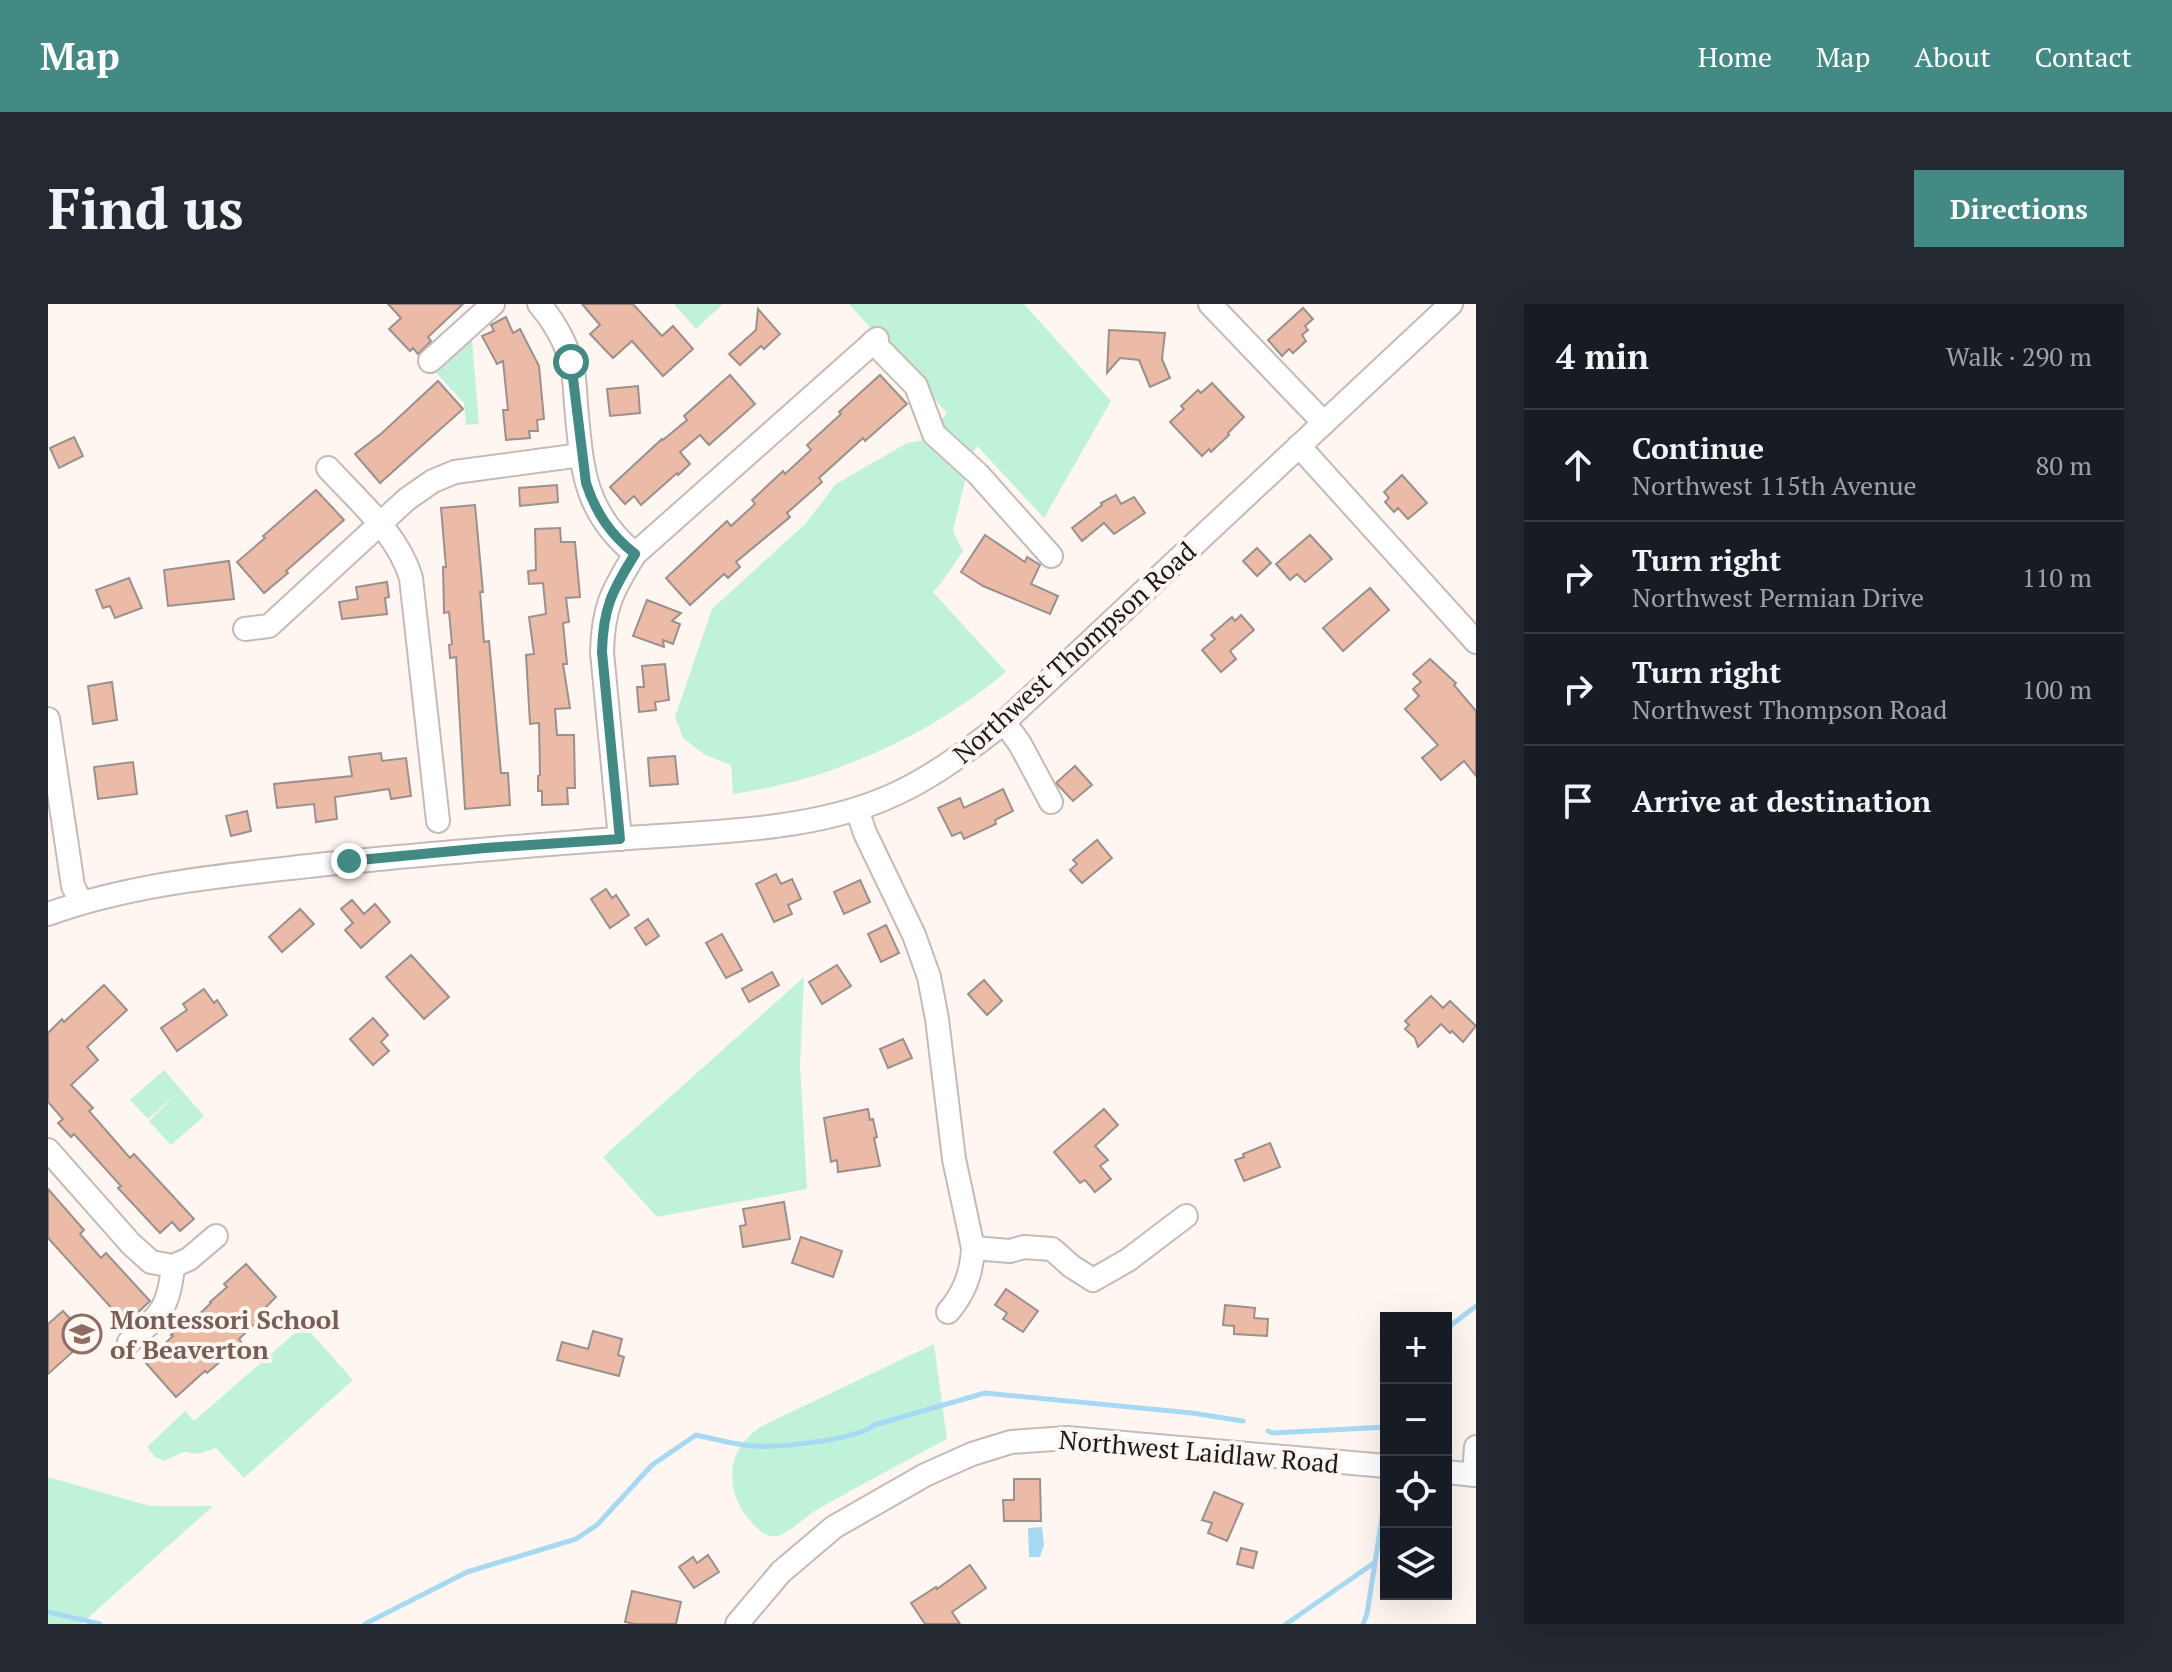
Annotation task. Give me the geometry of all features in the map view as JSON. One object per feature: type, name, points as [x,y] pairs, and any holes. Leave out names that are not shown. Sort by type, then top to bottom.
[{"type":"street","points":[[430,361],[493,304]]},
{"type":"street","points":[[539,304],[554,325],[571,362],[586,483],[599,514],[617,539],[635,554]]},
{"type":"street","points":[[1210,304],[1324,423]]},
{"type":"street","name":"Northwest Thompson Road","points":[[48,914],[81,902],[218,876],[485,848],[786,824],[857,809],[885,799],[950,764],[1004,722],[1451,304]]},
{"type":"street","points":[[620,839],[602,652],[603,623],[614,588],[635,554],[875,340],[916,386],[934,434],[978,474],[1051,556]]},
{"type":"street","points":[[1299,446],[1476,642]]},
{"type":"street","points":[[245,629],[269,626],[420,488],[433,481],[455,472],[581,455]]},
{"type":"street","points":[[328,468],[405,559],[411,578],[438,821]]},
{"type":"street","points":[[48,719],[73,886],[81,902]]},
{"type":"street","points":[[1004,722],[1020,744],[1051,802]]},
{"type":"street","points":[[857,809],[865,833],[914,935],[929,977],[937,1019],[954,1159],[973,1248],[968,1280],[948,1312]]},
{"type":"street","points":[[48,1150],[151,1262],[173,1266],[189,1259],[216,1236]]},
{"type":"street","points":[[973,1248],[1010,1251],[1024,1247],[1052,1249],[1093,1280],[1128,1260],[1186,1216]]},
{"type":"street","points":[[129,1342],[165,1305],[173,1266]]},
{"type":"street","name":"Northwest Laidlaw Road","points":[[737,1624],[781,1572],[834,1527],[925,1475],[972,1454],[1011,1442],[1067,1438],[1380,1465]]},
{"type":"street","points":[[1452,1473],[1475,1475],[1476,1447]]},
{"type":"green space","points":[[674,304],[723,304],[696,329]]},
{"type":"green space","points":[[849,304],[1024,304],[1111,401],[1044,518],[977,446],[971,456],[953,531],[963,551],[933,592],[1006,672],[944,716],[878,752],[807,778],[733,794],[731,765],[705,755],[683,738],[675,717],[712,609],[805,524],[836,484],[907,443],[924,440],[947,413]]},
{"type":"green space","points":[[471,329],[479,424],[466,425],[464,403],[430,366]]},
{"type":"green space","points":[[804,977],[800,1065],[807,1189],[657,1217],[603,1157]]},
{"type":"green space","points":[[164,1070],[204,1116],[171,1145],[149,1121],[178,1093],[148,1119],[130,1100]]},
{"type":"green space","points":[[304,1325],[353,1380],[244,1478],[216,1448],[198,1454],[184,1452],[164,1461],[155,1457],[147,1447],[185,1411],[194,1421]]},
{"type":"green space","points":[[934,1344],[947,1439],[818,1509],[781,1535],[769,1536],[751,1522],[735,1496],[732,1482],[736,1456],[753,1433]]},
{"type":"green space","points":[[48,1477],[150,1506],[213,1506],[81,1624],[48,1624]]},
{"type":"water","points":[[1042,1527],[1044,1545],[1040,1557],[1029,1557],[1028,1528]]},
{"type":"building","points":[[388,304],[463,304],[428,337],[431,341],[418,354],[413,348],[410,351],[389,329],[401,318]]},
{"type":"building","points":[[582,304],[633,304],[662,336],[673,326],[693,349],[663,376],[632,341],[613,358],[590,334],[600,325]]},
{"type":"building","points":[[1303,308],[1313,319],[1305,326],[1308,330],[1302,335],[1306,341],[1293,353],[1289,349],[1282,356],[1268,340]]},
{"type":"building","points":[[758,309],[780,334],[740,365],[729,354],[756,330]]},
{"type":"building","points":[[506,317],[513,333],[520,329],[539,366],[544,419],[537,420],[538,431],[529,431],[530,438],[506,440],[503,410],[508,410],[503,361],[497,364],[482,336],[494,331],[491,325]]},
{"type":"building","points":[[1109,330],[1165,333],[1162,359],[1170,378],[1150,387],[1139,360],[1120,358],[1107,373]]},
{"type":"building","points":[[730,375],[755,404],[709,445],[700,435],[680,452],[690,464],[641,505],[634,496],[625,504],[610,487],[687,420],[684,416]]},
{"type":"building","points":[[880,375],[907,404],[819,478],[822,482],[787,513],[790,517],[736,562],[740,567],[728,578],[724,574],[690,605],[666,578],[727,521],[731,526],[755,504],[752,500],[811,450],[807,445]]},
{"type":"building","points":[[438,381],[463,409],[380,483],[355,454]]},
{"type":"building","points":[[1212,383],[1244,417],[1211,452],[1209,449],[1202,456],[1170,422],[1198,390],[1201,393]]},
{"type":"building","points":[[638,386],[640,413],[610,416],[607,389]]},
{"type":"building","points":[[74,437],[83,456],[59,468],[50,448]]},
{"type":"building","points":[[1402,475],[1427,503],[1408,519],[1398,508],[1394,512],[1385,502],[1389,498],[1384,492]]},
{"type":"building","points":[[557,485],[558,502],[520,506],[519,488]]},
{"type":"building","points":[[316,490],[344,520],[264,593],[237,562]]},
{"type":"building","points":[[1116,495],[1121,504],[1134,497],[1145,513],[1114,534],[1104,523],[1082,541],[1072,528],[1101,503]]},
{"type":"building","points":[[475,505],[484,642],[489,641],[501,773],[508,773],[510,805],[465,809],[456,657],[450,658],[449,612],[444,613],[443,567],[446,567],[441,508]]},
{"type":"building","points":[[560,528],[561,542],[575,542],[580,597],[566,598],[569,622],[563,623],[567,664],[563,664],[570,708],[555,709],[557,735],[574,735],[575,788],[567,788],[568,804],[542,805],[542,791],[538,791],[539,723],[530,724],[526,655],[534,654],[529,617],[546,614],[543,583],[529,584],[528,571],[536,570],[535,529]]},
{"type":"building","points":[[985,535],[1025,562],[1027,557],[1040,565],[1031,584],[1058,596],[1050,614],[983,586],[961,572]]},
{"type":"building","points":[[1310,535],[1332,559],[1305,582],[1297,574],[1290,580],[1276,564]]},
{"type":"building","points":[[1257,548],[1271,563],[1257,576],[1243,561]]},
{"type":"building","points":[[229,561],[234,599],[168,606],[164,570]]},
{"type":"building","points":[[129,578],[142,608],[115,618],[110,606],[103,608],[96,590]]},
{"type":"building","points":[[387,582],[387,614],[342,619],[339,602],[358,599],[356,587]]},
{"type":"building","points":[[1370,588],[1389,610],[1343,651],[1323,628]]},
{"type":"building","points":[[647,600],[681,613],[672,621],[680,624],[673,644],[663,640],[664,647],[633,636]]},
{"type":"building","points":[[1241,615],[1254,630],[1230,651],[1236,659],[1221,672],[1202,650],[1215,639],[1211,635],[1232,617],[1235,621]]},
{"type":"building","points":[[1430,659],[1456,683],[1454,685],[1476,711],[1476,776],[1464,761],[1441,780],[1422,758],[1438,745],[1405,709],[1419,696],[1413,689],[1421,682],[1413,674]]},
{"type":"building","points":[[665,664],[669,700],[655,702],[656,710],[639,712],[637,687],[644,687],[642,666]]},
{"type":"building","points":[[112,682],[117,720],[93,724],[88,686]]},
{"type":"building","points":[[381,753],[382,761],[406,758],[411,796],[391,799],[389,789],[335,797],[337,819],[316,822],[314,804],[277,808],[274,784],[352,776],[349,757]]},
{"type":"building","points":[[675,756],[678,784],[650,786],[648,758]]},
{"type":"building","points":[[133,762],[137,794],[98,799],[94,767]]},
{"type":"building","points":[[1075,766],[1092,785],[1073,801],[1056,783]]},
{"type":"building","points":[[1003,789],[1013,811],[995,820],[996,824],[964,839],[961,832],[952,836],[938,808],[960,798],[964,808]]},
{"type":"building","points":[[247,811],[251,831],[231,836],[226,816]]},
{"type":"building","points":[[1097,840],[1112,858],[1082,883],[1070,870],[1077,864],[1073,860]]},
{"type":"building","points":[[776,874],[781,884],[792,879],[801,899],[788,905],[792,914],[774,922],[756,884]]},
{"type":"building","points":[[860,880],[870,902],[844,914],[834,892]]},
{"type":"building","points":[[606,889],[612,898],[616,895],[629,915],[610,928],[591,899]]},
{"type":"building","points":[[352,900],[364,914],[375,904],[390,922],[361,948],[345,930],[353,923],[341,909]]},
{"type":"building","points":[[300,909],[314,924],[282,952],[269,937]]},
{"type":"building","points":[[648,919],[659,936],[646,945],[635,928]]},
{"type":"building","points":[[886,925],[899,953],[881,962],[868,934]]},
{"type":"building","points":[[722,934],[742,970],[726,978],[706,943]]},
{"type":"building","points":[[411,955],[449,997],[424,1019],[386,977]]},
{"type":"building","points":[[837,965],[851,986],[822,1004],[809,982]]},
{"type":"building","points":[[772,972],[779,985],[749,1002],[742,989]]},
{"type":"building","points":[[984,980],[1002,1001],[987,1015],[968,994]]},
{"type":"building","points":[[104,985],[127,1010],[87,1047],[98,1060],[71,1085],[93,1108],[89,1111],[130,1158],[134,1154],[194,1219],[180,1231],[172,1222],[160,1233],[74,1134],[71,1137],[58,1123],[63,1119],[48,1102],[48,1033]]},
{"type":"building","points":[[204,989],[214,1003],[217,1000],[227,1015],[177,1051],[161,1028],[187,1010],[183,1004]]},
{"type":"building","points":[[1431,996],[1443,1008],[1450,1001],[1476,1026],[1463,1042],[1441,1024],[1418,1047],[1415,1038],[1405,1029],[1409,1025],[1405,1021]]},
{"type":"building","points":[[373,1018],[388,1035],[381,1042],[389,1051],[373,1065],[350,1039]]},
{"type":"building","points":[[903,1039],[912,1058],[888,1068],[880,1049]]},
{"type":"building","points":[[868,1109],[877,1137],[874,1138],[880,1166],[838,1172],[837,1160],[831,1162],[824,1118]]},
{"type":"building","points":[[1104,1109],[1118,1125],[1095,1146],[1108,1160],[1100,1166],[1111,1179],[1095,1192],[1085,1180],[1080,1183],[1054,1152]]},
{"type":"building","points":[[1270,1143],[1280,1167],[1244,1181],[1235,1160]]},
{"type":"building","points":[[48,1189],[84,1230],[80,1234],[101,1258],[106,1253],[150,1301],[126,1324],[48,1238]]},
{"type":"building","points":[[784,1202],[790,1239],[743,1247],[740,1226],[746,1225],[743,1209]]},
{"type":"building","points":[[801,1237],[842,1251],[833,1277],[792,1263]]},
{"type":"building","points":[[246,1264],[276,1297],[266,1307],[269,1310],[239,1339],[242,1343],[176,1397],[145,1362],[190,1318],[193,1320],[211,1303],[227,1287],[224,1284]]},
{"type":"building","points":[[1006,1289],[1038,1311],[1023,1332],[1003,1319],[1007,1313],[995,1305]]},
{"type":"building","points":[[1225,1305],[1255,1308],[1254,1318],[1268,1319],[1267,1336],[1234,1334],[1234,1326],[1223,1325]]},
{"type":"building","points":[[63,1311],[88,1338],[48,1374],[48,1324]]},
{"type":"building","points":[[593,1331],[622,1339],[618,1355],[624,1357],[619,1376],[557,1360],[562,1342],[588,1349]]},
{"type":"building","points":[[1014,1479],[1040,1479],[1041,1521],[1004,1521],[1003,1500],[1014,1500]]},
{"type":"building","points":[[1214,1492],[1243,1504],[1227,1541],[1208,1533],[1212,1523],[1202,1520]]},
{"type":"building","points":[[1241,1548],[1257,1552],[1253,1568],[1237,1564]]},
{"type":"building","points":[[708,1555],[719,1572],[694,1588],[679,1567],[693,1557],[697,1563]]},
{"type":"building","points":[[970,1565],[986,1588],[952,1612],[960,1624],[925,1624],[911,1603]]},
{"type":"building","points":[[632,1591],[681,1602],[676,1624],[625,1622]]},
{"type":"waterway","points":[[1452,1324],[1476,1306]]},
{"type":"waterway","points":[[365,1624],[467,1572],[576,1539],[597,1525],[652,1465],[696,1435],[752,1446],[816,1442],[852,1435],[874,1425],[985,1393],[1192,1413],[1243,1421]]},
{"type":"waterway","points":[[1268,1431],[1380,1427]]},
{"type":"waterway","points":[[1363,1624],[1380,1528]]},
{"type":"waterway","points":[[1286,1624],[1374,1563]]},
{"type":"waterway","points":[[48,1612],[100,1624]]},
{"type":"place","name":"Montessori School of Beaverton","points":[[82,1334]]},
{"type":"route","points":[[349,861],[620,839],[602,652],[603,623],[614,588],[635,554],[609,529],[586,483],[571,362]]}]
